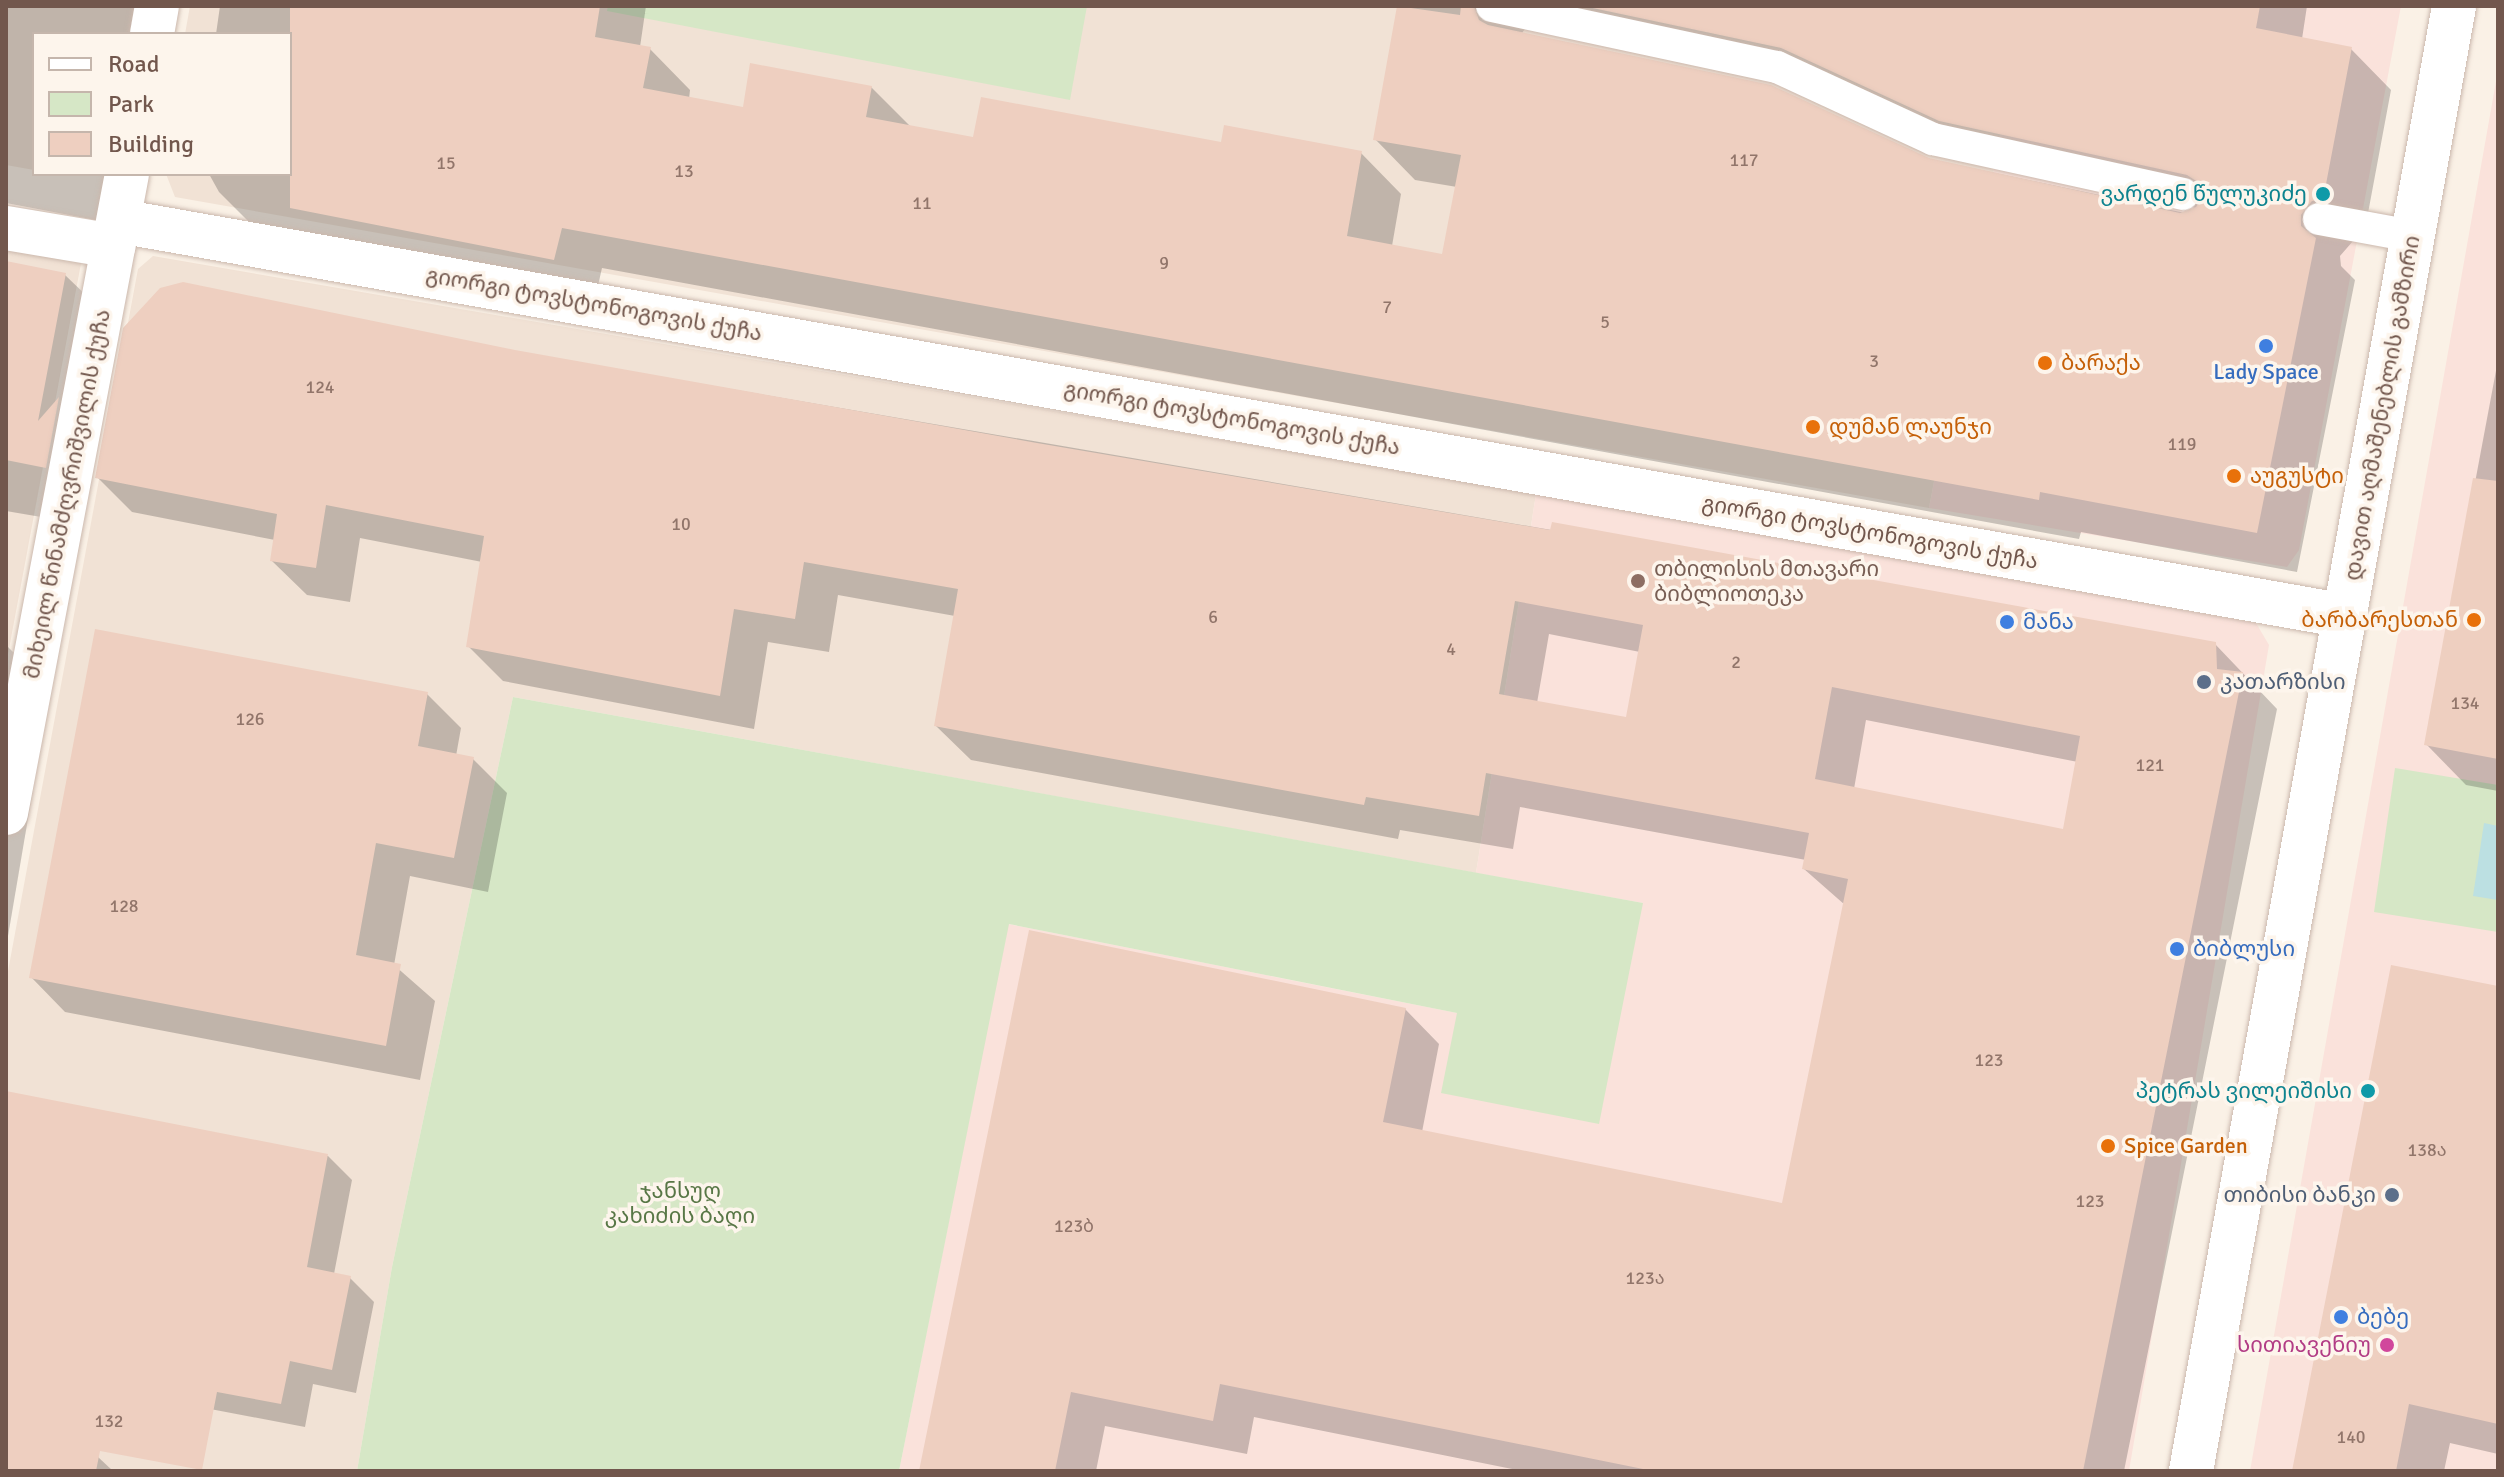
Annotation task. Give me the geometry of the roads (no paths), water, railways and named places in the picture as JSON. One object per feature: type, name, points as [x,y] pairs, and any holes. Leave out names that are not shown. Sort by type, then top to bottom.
[{"type":"street","points":[[152,32],[157,6]]},
{"type":"street","name":"დავით აღმაშენებლის გამზირი","points":[[2191,1471],[2452,6]]},
{"type":"street","name":"მიხეილ წინამძღვრიშვილის ქუჩა","points":[[6,813],[127,176]]},
{"type":"street","name":"გიორგი ტოვსტონოგოვის ქუჩა","points":[[6,228],[116,233],[2345,616]]},
{"type":"lane","points":[[1492,6],[1777,67],[1933,139],[2183,194]]},
{"type":"lane","points":[[2319,219],[2412,236]]},
{"type":"water","points":[[2484,823],[2498,826],[2498,900],[2473,896]]},
{"type":"place","name":"ვარდენ წულუკიძე","points":[[2323,194]]},
{"type":"place","name":"Lady Space","points":[[2266,346]]},
{"type":"place","name":"ბარაქა","points":[[2045,363]]},
{"type":"place","name":"დუმან ლაუნჯი","points":[[1813,427]]},
{"type":"place","name":"აუგუსტი","points":[[2234,476]]},
{"type":"place","name":"თბილისის მთავარი ბიბლიოთეკა","points":[[1638,581]]},
{"type":"place","name":"ბარბარესთან","points":[[2474,620]]},
{"type":"place","name":"მანა","points":[[2007,622]]},
{"type":"place","name":"კათარზისი","points":[[2204,682]]},
{"type":"place","name":"ბიბლუსი","points":[[2177,949]]},
{"type":"place","name":"პეტრას ვილეიშისი","points":[[2368,1091]]},
{"type":"place","name":"Spice Garden","points":[[2108,1146]]},
{"type":"place","name":"თიბისი ბანკი","points":[[2392,1195]]},
{"type":"place","name":"ბებე","points":[[2341,1317]]},
{"type":"place","name":"სითიავენიუ","points":[[2387,1345]]},
{"type":"park label","name":"ჯანსუღ კახიძის ბაღი","points":[[680,1202]]}]
